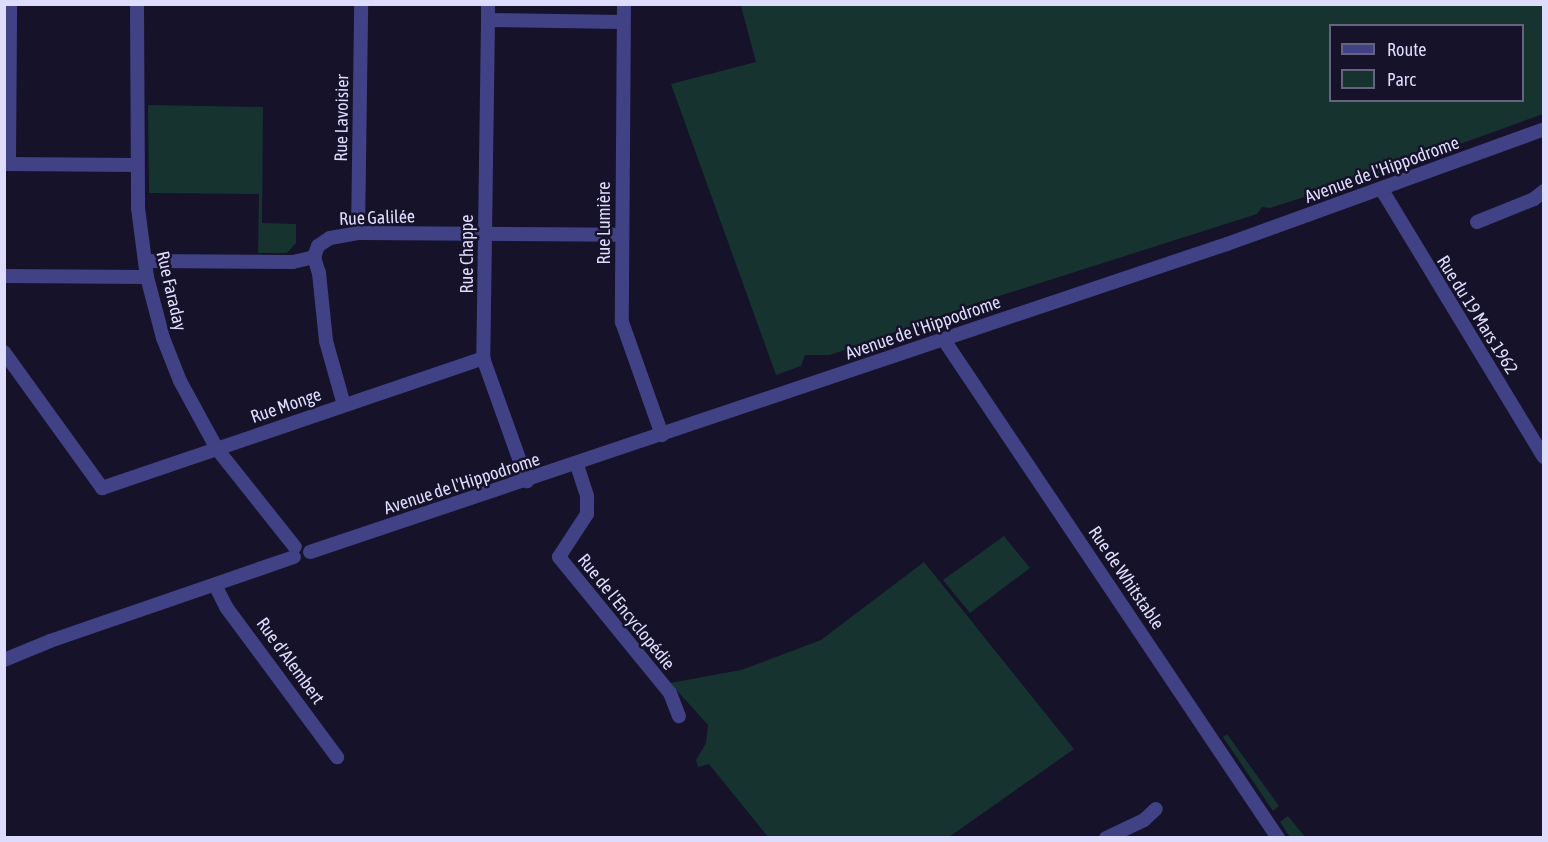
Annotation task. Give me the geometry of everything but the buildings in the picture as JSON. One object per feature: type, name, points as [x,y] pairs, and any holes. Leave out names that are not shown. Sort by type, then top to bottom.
[{"type":"street","points":[[10,4],[7,164],[136,165]]},
{"type":"street","name":"Rue Faraday","points":[[137,4],[136,165],[147,277],[176,370],[217,449],[295,552]]},
{"type":"street","name":"Rue Lavoisier","points":[[358,233],[362,4]]},
{"type":"street","name":"Rue Chappe","points":[[488,4],[483,358],[527,481]]},
{"type":"street","name":"Rue Lumière","points":[[624,4],[623,330],[662,435]]},
{"type":"street","points":[[488,20],[623,22]]},
{"type":"street","name":"Avenue de l'Hippodrome","points":[[295,552],[304,545],[310,552],[577,465],[1382,190],[1544,129]]},
{"type":"street","name":"Rue du 19 Mars 1962","points":[[1382,190],[1544,457]]},
{"type":"street","points":[[1477,222],[1534,199],[1544,190]]},
{"type":"street","name":"Rue Galilée","points":[[314,257],[318,246],[330,238],[358,233],[622,235]]},
{"type":"street","points":[[145,261],[293,262],[314,257],[319,273],[326,341],[344,405]]},
{"type":"street","points":[[4,276],[147,277]]},
{"type":"street","name":"Rue de Whitstable","points":[[944,340],[1278,837]]},
{"type":"street","name":"Rue Monge","points":[[4,352],[93,481],[102,488],[483,358]]},
{"type":"street","name":"Rue de l'Encyclopédie","points":[[577,465],[587,496],[587,514],[559,557],[670,693],[679,716]]},
{"type":"street","points":[[4,660],[50,641],[215,585],[295,552]]},
{"type":"street","name":"Rue d'Alembert","points":[[215,585],[226,607],[337,757]]},
{"type":"street","points":[[1106,837],[1144,820],[1156,809]]},
{"type":"green space","points":[[765,4],[1543,5],[1543,114],[1374,175],[1270,208],[1262,207],[1257,214],[974,304],[830,355],[805,355],[801,366],[776,375],[671,84],[756,62],[741,6]]},
{"type":"green space","points":[[148,105],[263,107],[262,223],[296,224],[296,243],[287,253],[258,253],[259,194],[149,193]]},
{"type":"green space","points":[[1004,536],[1030,568],[970,613],[943,580]]},
{"type":"green space","points":[[924,562],[1074,749],[949,837],[768,837],[709,764],[698,767],[696,760],[706,743],[708,725],[670,683],[741,670],[821,640]]},
{"type":"green space","points":[[1227,734],[1279,806],[1273,811],[1223,737]]},
{"type":"green space","points":[[1288,816],[1305,837],[1290,837],[1280,822]]}]
